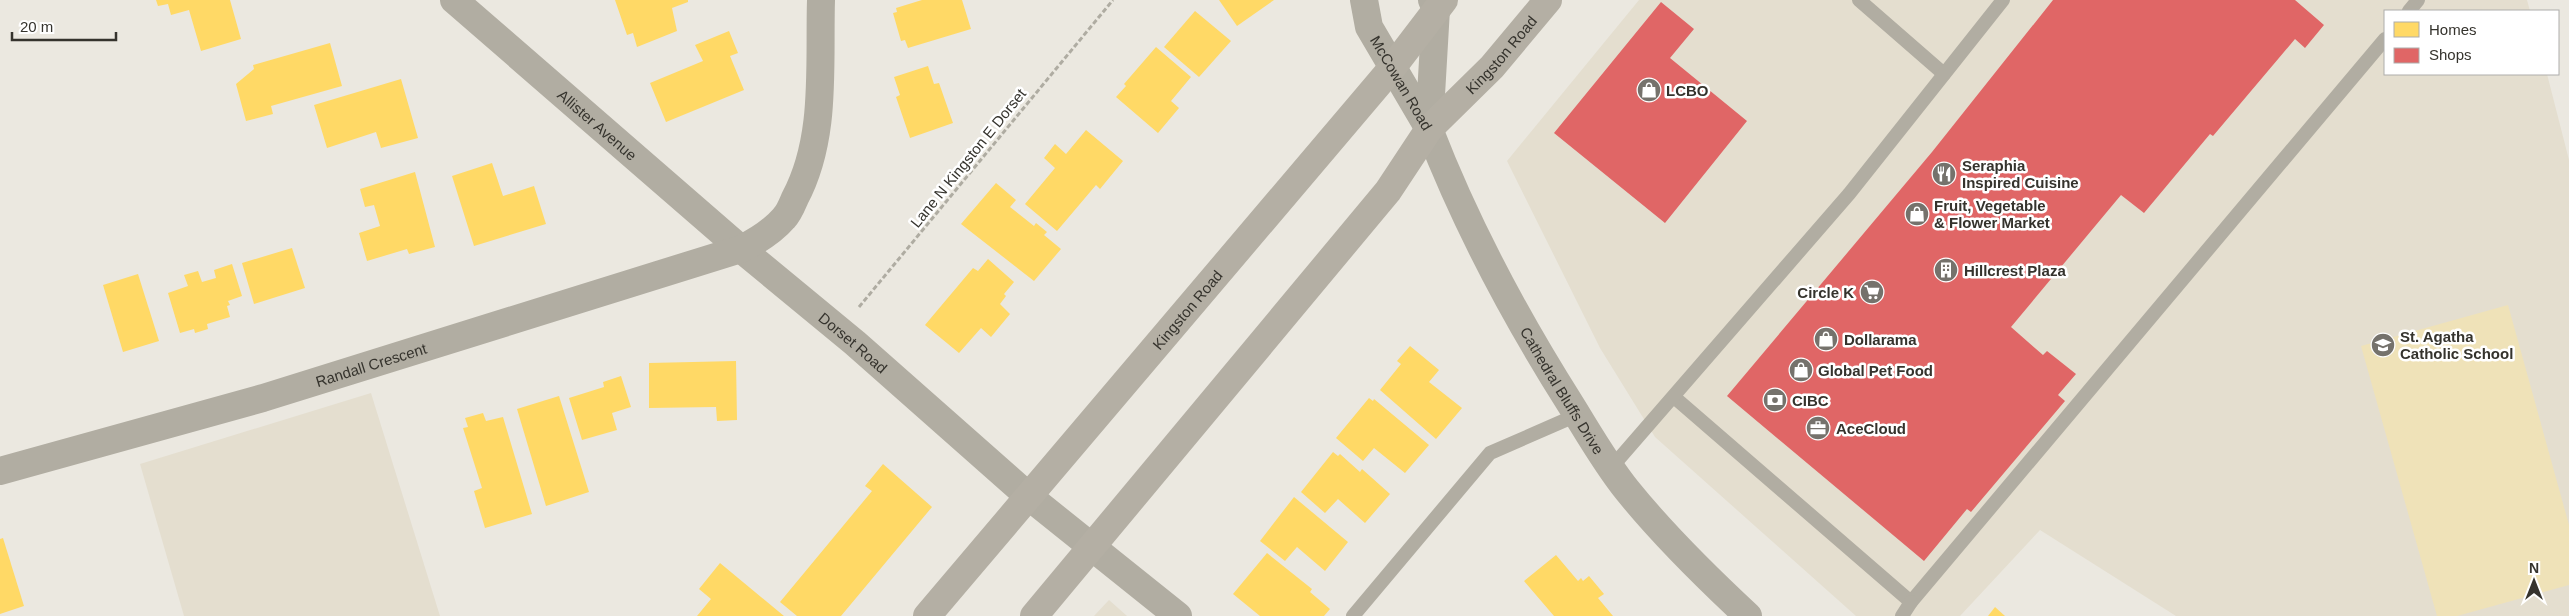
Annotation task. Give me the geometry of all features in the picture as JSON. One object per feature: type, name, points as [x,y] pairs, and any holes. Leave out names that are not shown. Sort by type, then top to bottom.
[{"type":"main road","name":"Kingston Road","points":[[1034,616],[1388,191],[1429,129],[1492,66],[1548,0]]},
{"type":"main road","name":"Kingston Road","points":[[927,616],[1027,495],[1392,68],[1437,3]]},
{"type":"street","name":"Allister Avenue","points":[[454,0],[741,250]]},
{"type":"street","points":[[741,250],[764,237],[785,217],[804,177],[813,150],[818,114],[821,0]]},
{"type":"street","name":"McCowan Road","points":[[1364,0],[1369,27],[1429,129]]},
{"type":"street","name":"McCowan Road","points":[[1429,129],[1437,3]]},
{"type":"street","name":"Cathedral Bluffs Drive","points":[[1429,129],[1451,185],[1545,364],[1611,468],[1658,527],[1748,616]]},
{"type":"street","name":"Dorset Road","points":[[741,250],[840,331],[1027,495],[1178,616]]},
{"type":"street","name":"Randall Crescent","points":[[0,472],[263,398],[741,250]]},
{"type":"lane","points":[[1859,0],[1944,74]]},
{"type":"lane","points":[[1611,468],[1849,194],[2003,0]]},
{"type":"lane","points":[[2410,10],[2418,0]]},
{"type":"lane","points":[[1902,616],[1911,602],[2384,40]]},
{"type":"lane","points":[[1674,397],[1911,602]]},
{"type":"lane","points":[[1353,616],[1490,453],[1577,415]]},
{"type":"path","name":"Lane N Kingston E Dorset","points":[[840,331],[1112,0]]},
{"type":"shaded area","points":[[1639,0],[2527,0],[2530,10],[2384,10],[2384,75],[2547,75],[2569,160],[2569,616],[2176,616],[2040,530],[1960,616],[1856,616],[1655,437],[1600,348],[1507,161]]},
{"type":"shaded area","points":[[2508,305],[2569,525],[2569,585],[2457,616],[2437,616],[2361,346]]},
{"type":"shaded area","points":[[371,393],[440,616],[184,616],[140,464]]},
{"type":"shaded area","points":[[1109,600],[1127,616],[1094,616]]},
{"type":"building: Homes","points":[[156,0],[230,0],[241,39],[201,51],[189,10],[171,15],[168,4],[158,6]]},
{"type":"building: Homes","points":[[615,0],[688,0],[688,2],[672,8],[677,31],[637,47],[633,33],[627,35]]},
{"type":"building: Homes","points":[[922,0],[962,0],[971,29],[908,48],[905,40],[901,41],[893,13],[897,12],[896,8]]},
{"type":"building: Homes","points":[[1219,0],[1274,0],[1237,26]]},
{"type":"building: Homes","points":[[1195,11],[1231,41],[1199,77],[1164,47]]},
{"type":"building: Homes","points":[[729,31],[738,53],[730,56],[744,90],[666,122],[650,83],[703,61],[695,45]]},
{"type":"building: Homes","points":[[330,43],[342,86],[271,106],[273,114],[246,121],[236,84],[254,69],[253,65]]},
{"type":"building: Homes","points":[[1156,47],[1191,77],[1171,101],[1179,108],[1158,133],[1116,97],[1126,86],[1124,84]]},
{"type":"building: Homes","points":[[928,66],[934,84],[939,83],[953,123],[910,138],[896,97],[900,95],[894,77]]},
{"type":"building: Homes","points":[[401,79],[418,138],[381,148],[376,132],[327,148],[314,105]]},
{"type":"building: Homes","points":[[1086,130],[1123,161],[1100,189],[1096,185],[1057,231],[1025,204],[1055,168],[1044,158],[1055,144],[1066,154]]},
{"type":"building: Homes","points":[[492,163],[503,196],[534,186],[546,224],[474,246],[452,176]]},
{"type":"building: Homes","points":[[415,172],[435,247],[409,254],[407,249],[367,261],[359,233],[380,226],[374,205],[365,207],[360,189]]},
{"type":"building: Homes","points":[[996,183],[1016,200],[1010,207],[1034,226],[1036,223],[1047,232],[1044,235],[1061,249],[1034,281],[961,224]]},
{"type":"building: Homes","points":[[292,248],[305,288],[254,304],[242,263]]},
{"type":"building: Homes","points":[[988,259],[1014,282],[1004,294],[1006,296],[1000,304],[1010,314],[991,337],[981,328],[959,353],[925,325],[973,268],[978,271]]},
{"type":"building: Homes","points":[[232,264],[242,296],[228,301],[230,305],[227,306],[230,317],[207,324],[208,329],[195,333],[194,329],[180,333],[168,293],[188,286],[184,275],[198,271],[202,282],[216,278],[214,270]]},
{"type":"building: Homes","points":[[138,274],[159,341],[123,352],[103,285]]},
{"type":"building: Homes","points":[[1410,346],[1439,370],[1429,382],[1462,408],[1436,439],[1380,390],[1401,364],[1397,361]]},
{"type":"building: Homes","points":[[736,361],[737,420],[717,421],[716,407],[649,408],[649,363]]},
{"type":"building: Homes","points":[[621,376],[631,407],[612,413],[617,430],[582,440],[569,398],[604,387],[603,382]]},
{"type":"building: Homes","points":[[559,396],[589,492],[546,506],[517,409]]},
{"type":"building: Homes","points":[[1369,398],[1373,401],[1374,399],[1429,445],[1405,473],[1374,448],[1363,461],[1336,438]]},
{"type":"building: Homes","points":[[483,413],[486,421],[503,417],[532,514],[485,528],[474,491],[482,488],[463,428],[468,427],[465,418]]},
{"type":"building: Homes","points":[[1333,452],[1338,456],[1340,454],[1360,472],[1362,469],[1390,494],[1365,523],[1338,499],[1325,513],[1301,492]]},
{"type":"building: Homes","points":[[883,464],[932,507],[841,616],[797,616],[780,602],[872,491],[865,486]]},
{"type":"building: Homes","points":[[1294,497],[1348,542],[1325,571],[1297,547],[1285,561],[1260,541]]},
{"type":"building: Homes","points":[[3,538],[24,606],[0,614],[0,539]]},
{"type":"building: Homes","points":[[1267,553],[1312,589],[1310,592],[1330,609],[1324,616],[1260,616],[1233,594]]},
{"type":"building: Homes","points":[[1556,555],[1578,581],[1581,578],[1583,581],[1589,576],[1604,594],[1598,598],[1613,616],[1554,616],[1524,581]]},
{"type":"building: Homes","points":[[720,563],[784,616],[697,616],[711,599],[699,589]]},
{"type":"building: Homes","points":[[1995,607],[2005,616],[1988,616]]},
{"type":"building: Shops","name":"Hillcrest Plaza","points":[[2053,0],[2295,0],[2324,25],[2305,48],[2295,39],[2213,136],[2210,134],[2144,213],[2121,195],[2011,327],[2043,355],[2047,351],[2076,374],[2058,395],[2065,401],[1971,512],[1967,509],[1924,561],[1727,396],[1932,152]]},
{"type":"building: Shops","name":"LCBO","points":[[1661,2],[1694,29],[1670,58],[1747,121],[1665,223],[1554,133]]},
{"type":"place","name":"LCBO","points":[[1649,90]]},
{"type":"place","name":"Seraphia Inspired Cuisine","points":[[1944,174]]},
{"type":"place","name":"Fruit, Vegetable & Flower Market","points":[[1917,214]]},
{"type":"place","name":"Hillcrest Plaza","points":[[1946,270]]},
{"type":"place","name":"Circle K","points":[[1872,292]]},
{"type":"place","name":"Dollarama","points":[[1826,339]]},
{"type":"place","name":"St. Agatha Catholic School","points":[[2383,345]]},
{"type":"place","name":"Global Pet Food","points":[[1801,370]]},
{"type":"place","name":"CIBC","points":[[1775,400]]},
{"type":"place","name":"AceCloud","points":[[1818,428]]}]
